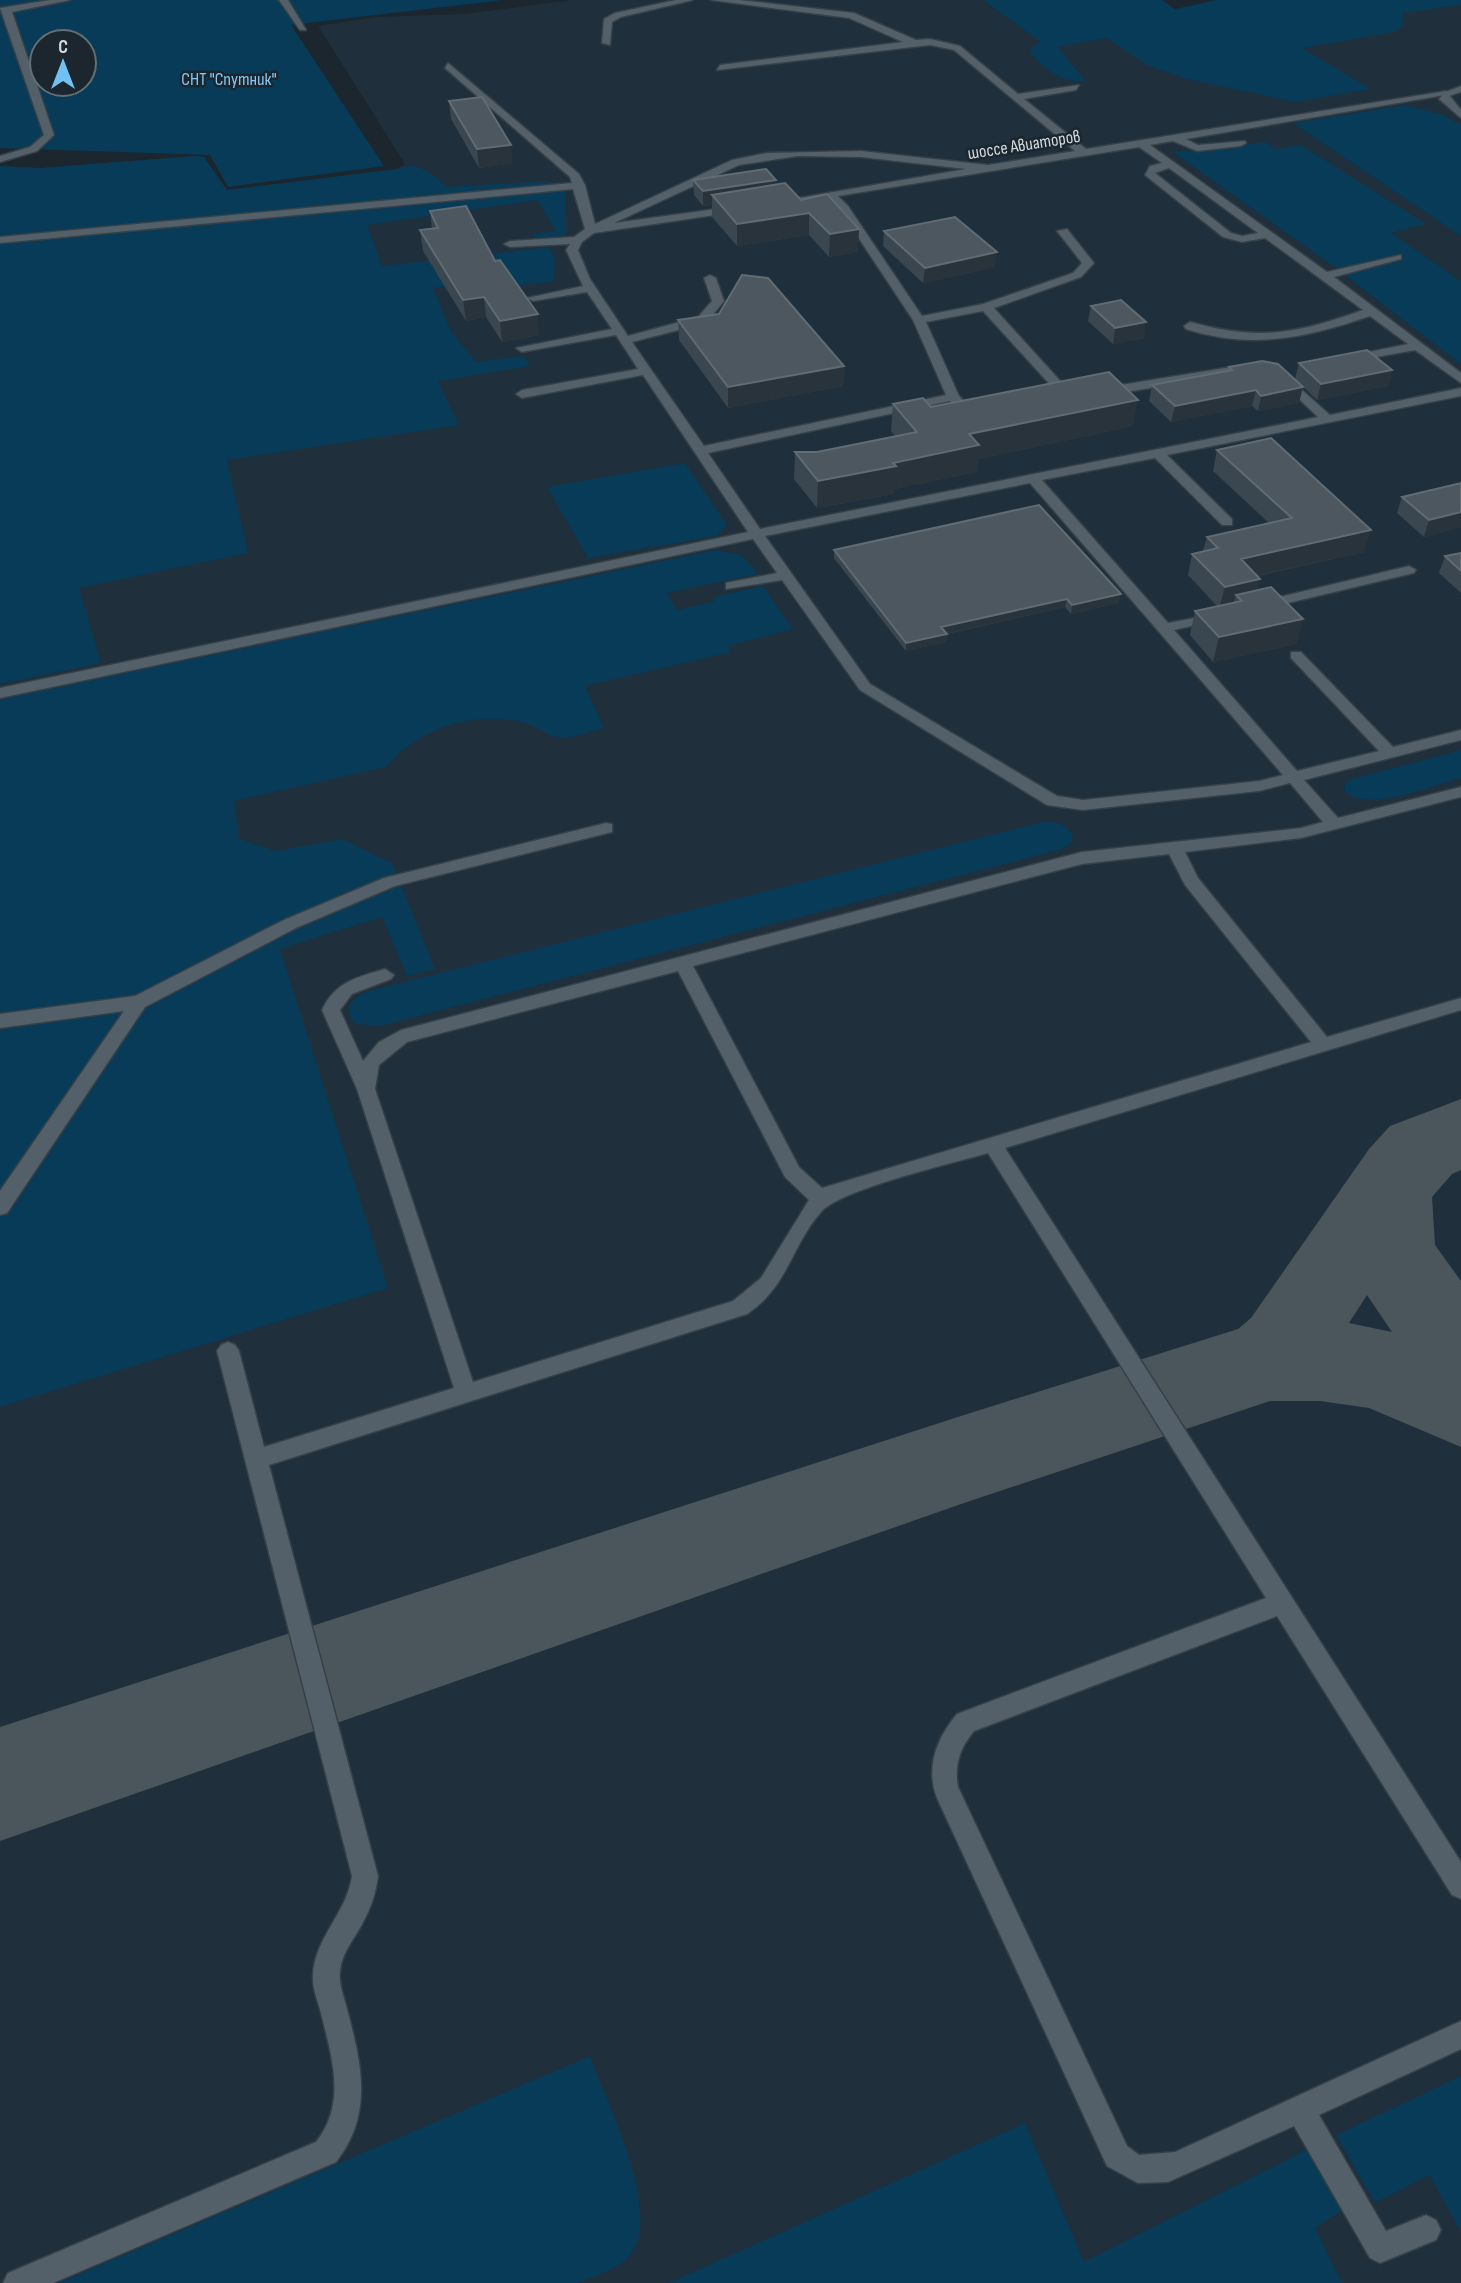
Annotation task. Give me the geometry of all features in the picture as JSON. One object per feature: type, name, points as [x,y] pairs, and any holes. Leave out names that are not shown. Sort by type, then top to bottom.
[{"type":"street","points":[[0,159],[28,152],[45,142],[49,135],[4,11],[66,0]]},
{"type":"street","points":[[283,0],[303,28]]},
{"type":"street","points":[[607,43],[607,21],[618,15],[689,0]]},
{"type":"street","points":[[715,0],[861,18],[915,44]]},
{"type":"street","points":[[720,68],[915,44],[930,43],[957,48],[1084,153]]},
{"type":"street","points":[[448,66],[575,176],[580,185],[591,230]]},
{"type":"street","points":[[1016,97],[1076,87]]},
{"type":"street","points":[[1445,97],[1461,89]]},
{"type":"street","points":[[1445,97],[1461,97]]},
{"type":"street","points":[[1445,97],[1461,116]]},
{"type":"street","name":"шоссе Авиаторов","points":[[762,205],[1379,105],[1445,97]]},
{"type":"street","points":[[1175,138],[1197,148],[1241,143]]},
{"type":"street","points":[[1142,144],[1325,276],[1461,379]]},
{"type":"street","points":[[731,586],[786,575],[590,288],[575,263],[572,250],[577,240],[591,230],[736,162],[760,156],[805,152],[988,168]]},
{"type":"street","points":[[1171,165],[1154,168],[1149,173],[1227,235],[1242,239],[1267,234]]},
{"type":"street","points":[[0,240],[580,185]]},
{"type":"street","points":[[830,194],[844,208],[919,320],[953,397],[971,411],[994,410]]},
{"type":"street","points":[[591,230],[748,207]]},
{"type":"street","points":[[919,320],[986,307],[1077,275],[1088,263],[1063,231]]},
{"type":"street","points":[[510,244],[577,240]]},
{"type":"street","points":[[1325,276],[1397,257]]},
{"type":"street","points":[[522,348],[622,336],[702,320],[718,301],[710,278]]},
{"type":"street","points":[[533,298],[590,288]]},
{"type":"street","points":[[986,307],[1063,398],[1248,368]]},
{"type":"street","points":[[1190,326],[1213,336],[1247,341],[1281,339],[1370,312]]},
{"type":"street","points":[[1336,362],[1417,346]]},
{"type":"street","points":[[1268,370],[1279,374],[1329,421]]},
{"type":"street","points":[[522,394],[646,371]]},
{"type":"street","points":[[0,693],[508,584],[1329,421],[1461,392]]},
{"type":"street","points":[[700,451],[953,397]]},
{"type":"street","points":[[1160,454],[1227,522]]},
{"type":"street","points":[[1035,480],[1335,825]]},
{"type":"street","points":[[1296,655],[1391,754]]},
{"type":"street","points":[[366,1088],[368,1063],[374,1055],[401,1037],[1082,858],[1300,833],[1461,792]]},
{"type":"street","points":[[0,1021],[139,1002],[290,924],[390,882],[606,828]]},
{"type":"street","points":[[1174,847],[1191,881],[1323,1045]]},
{"type":"street","points":[[683,964],[792,1172],[821,1199]]},
{"type":"street","points":[[385,975],[346,987],[335,998],[331,1010],[366,1088],[466,1393]]},
{"type":"street","points":[[0,1207],[139,1002]]},
{"type":"street","points":[[256,1459],[740,1308],[765,1292],[807,1214],[821,1199],[846,1187],[1461,1004]]},
{"type":"street","points":[[992,1143],[1461,1886]]},
{"type":"street","points":[[19,2283],[326,2152],[339,2140],[345,2121],[349,2070],[326,1978],[328,1952],[361,1899],[365,1876],[229,1351]]},
{"type":"street","points":[[1283,1603],[966,1722],[943,1761],[942,1773],[946,1789],[1117,2156],[1129,2167],[1149,2173],[1177,2166],[1461,2035]]},
{"type":"street","points":[[1300,2109],[1380,2248],[1426,2230]]},
{"type":"lane","points":[[1166,628],[1409,570]]},
{"type":"lane","points":[[786,575],[870,692],[1044,797],[1083,805],[1259,786],[1296,779],[1461,735]]},
{"type":"shaded area","points":[[572,0],[983,0],[1031,34],[1461,0],[1461,2283],[0,2283],[0,166],[40,168],[196,156],[204,157],[227,190],[397,169],[405,164],[318,26],[375,17],[464,14]]},
{"type":"green space","name":"СНТ \"Спутник\"","points":[[0,0],[503,0],[291,25],[384,166],[228,187],[210,155],[0,148]]},
{"type":"green space","points":[[983,0],[1162,0],[1175,9],[1217,0],[1461,0],[1461,5],[1402,13],[1404,25],[1394,32],[1302,48],[1371,89],[1295,102],[1183,78],[1149,66],[1107,38],[1058,47],[1086,82],[1068,80],[1047,69],[1029,50],[1040,41]]},
{"type":"green space","points":[[1405,105],[1444,115],[1461,125],[1461,236],[1293,123]]},
{"type":"green space","points":[[1266,142],[1275,149],[1301,145],[1426,224],[1391,233],[1461,281],[1461,364],[1340,271],[1173,152]]},
{"type":"green space","points":[[204,157],[227,190],[411,166],[429,172],[446,187],[549,181],[565,191],[566,236],[534,238],[532,234],[555,231],[538,200],[367,225],[382,266],[549,247],[555,257],[554,281],[506,287],[502,281],[433,288],[452,333],[476,362],[524,356],[530,366],[438,381],[459,425],[227,460],[248,553],[79,588],[101,663],[0,684],[0,166],[40,168]]},
{"type":"green space","points":[[685,463],[727,525],[717,536],[588,558],[547,487]]},
{"type":"green space","points":[[715,550],[742,555],[758,574],[667,593],[677,610],[715,601],[713,597],[763,586],[793,629],[728,646],[731,652],[585,686],[604,728],[578,736],[553,736],[522,722],[503,719],[466,721],[448,726],[414,742],[386,767],[234,801],[239,839],[276,851],[342,839],[392,863],[435,969],[407,976],[382,917],[280,949],[388,1288],[0,1407],[0,699]]},
{"type":"green space","points":[[1461,750],[1461,778],[1383,799],[1353,797],[1344,790],[1345,783],[1352,779]]},
{"type":"green space","points":[[1043,822],[1057,823],[1068,829],[1073,836],[1071,844],[1062,849],[380,1026],[357,1024],[349,1014],[353,1001],[368,991]]},
{"type":"green space","points":[[590,2056],[629,2157],[637,2186],[640,2213],[639,2237],[630,2255],[606,2272],[578,2283],[58,2283]]},
{"type":"green space","points":[[1461,2076],[1461,2231],[1429,2175],[1375,2203],[1336,2135]]},
{"type":"green space","points":[[1025,2123],[1084,2262],[1308,2149],[1344,2209],[1315,2228],[1342,2283],[669,2283]]},
{"type":"building","points":[[482,97],[511,145],[477,149],[449,101]]},
{"type":"building","points":[[766,169],[776,180],[703,191],[693,180]]},
{"type":"building","points":[[785,183],[801,200],[827,194],[859,229],[830,234],[809,213],[737,224],[712,195]]},
{"type":"building","points":[[466,206],[495,261],[500,260],[538,314],[500,321],[484,297],[463,300],[420,230],[438,228],[430,211]]},
{"type":"building","points":[[955,217],[997,252],[925,268],[884,231]]},
{"type":"building","points":[[742,275],[768,278],[844,366],[728,387],[678,320],[719,314]]},
{"type":"building","points":[[1121,300],[1146,322],[1115,328],[1091,306]]},
{"type":"building","points":[[1367,350],[1392,370],[1321,384],[1299,363]]},
{"type":"building","points":[[1262,361],[1278,364],[1303,387],[1261,396],[1256,390],[1175,406],[1152,385],[1232,370],[1229,367]]},
{"type":"building","points":[[1109,372],[1138,400],[969,434],[979,445],[893,463],[896,466],[818,481],[795,452],[817,452],[917,432],[893,404],[923,398],[931,407]]},
{"type":"building","points":[[1271,438],[1371,530],[1241,559],[1260,579],[1225,587],[1192,554],[1218,548],[1207,537],[1292,518],[1217,450]]},
{"type":"building","points":[[1461,483],[1461,512],[1429,520],[1402,497]]},
{"type":"building","points":[[1039,505],[1121,594],[1072,605],[1067,599],[941,627],[947,634],[906,643],[834,550]]},
{"type":"building","points":[[1461,553],[1461,571],[1445,556]]},
{"type":"building","points":[[1271,587],[1303,619],[1219,637],[1195,611],[1242,601],[1236,595]]},
{"type":"taxiway","points":[[1270,1360],[1285,1346],[1310,1304],[1400,1173],[1421,1150],[1461,1132]]},
{"type":"taxiway","points":[[1387,1193],[1387,1238],[1394,1260],[1461,1356]]},
{"type":"taxiway","points":[[0,1784],[964,1459],[1270,1360]]},
{"type":"taxiway","points":[[1270,1360],[1320,1360],[1369,1367],[1417,1382],[1461,1405]]}]
